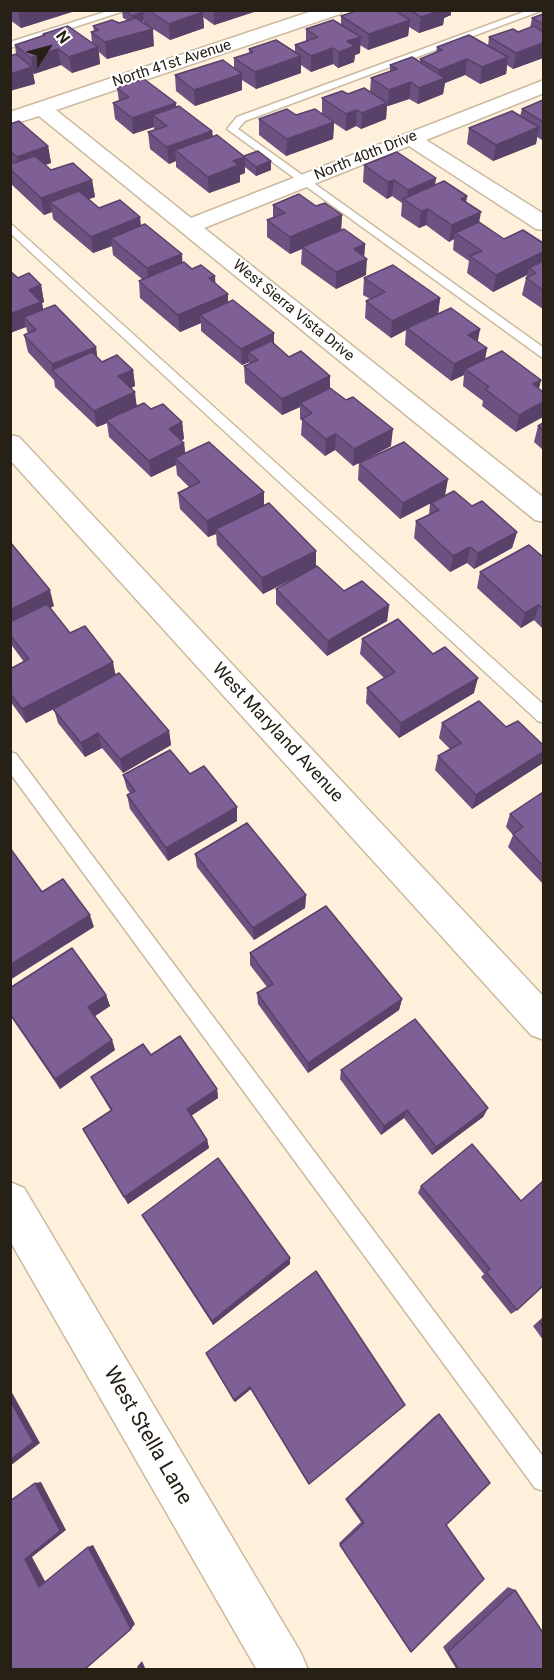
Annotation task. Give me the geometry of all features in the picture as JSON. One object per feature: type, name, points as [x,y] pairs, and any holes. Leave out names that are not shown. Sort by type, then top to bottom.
[{"type":"street","name":"North 41st Avenue","points":[[10,119],[334,10]]},
{"type":"street","name":"North 40th Drive","points":[[189,226],[543,86]]},
{"type":"street","name":"West Sierra Vista Drive","points":[[42,108],[543,513]]},
{"type":"street","points":[[411,139],[543,224]]},
{"type":"street","name":"West Maryland Avenue","points":[[10,442],[543,1023]]},
{"type":"street","name":"West Stella Lane","points":[[10,1202],[284,1670]]},
{"type":"lane","points":[[10,45],[123,10]]},
{"type":"lane","points":[[539,10],[241,119],[232,129],[543,355]]},
{"type":"lane","points":[[10,226],[543,716]]},
{"type":"lane","points":[[10,759],[543,1479]]},
{"type":"building","points":[[125,10],[143,10],[143,12],[132,16]]},
{"type":"building","points":[[148,10],[200,10],[203,12],[169,24]]},
{"type":"building","points":[[359,10],[394,10],[410,20],[369,34],[341,16]]},
{"type":"building","points":[[410,10],[441,10],[421,17]]},
{"type":"building","points":[[543,14],[543,24],[532,18]]},
{"type":"building","points":[[136,18],[153,29],[105,42],[91,32],[99,30],[93,26],[112,20],[119,23]]},
{"type":"building","points":[[333,20],[361,37],[347,41],[355,46],[339,52],[333,48],[311,56],[295,45],[318,37],[306,29]]},
{"type":"building","points":[[68,26],[98,47],[69,57],[58,49],[31,58],[15,45],[45,35],[43,34]]},
{"type":"building","points":[[534,26],[543,32],[543,43],[516,53],[489,37],[513,29],[518,32]]},
{"type":"building","points":[[469,35],[508,57],[482,67],[467,59],[439,70],[420,59],[442,50],[437,47]]},
{"type":"building","points":[[276,40],[301,56],[255,72],[234,58],[253,52],[249,49]]},
{"type":"building","points":[[16,54],[32,67],[10,74],[10,56]]},
{"type":"building","points":[[412,57],[445,78],[419,88],[411,82],[389,90],[371,78],[397,69],[390,65]]},
{"type":"building","points":[[223,60],[242,74],[194,90],[175,75]]},
{"type":"building","points":[[144,79],[176,103],[132,118],[113,103],[129,97],[117,88]]},
{"type":"building","points":[[364,88],[387,103],[362,113],[357,110],[346,114],[322,98],[342,91],[348,94]]},
{"type":"building","points":[[543,100],[543,122],[522,109]]},
{"type":"building","points":[[179,106],[212,131],[167,147],[148,132],[167,126],[153,115]]},
{"type":"building","points":[[287,109],[296,115],[315,109],[334,122],[287,139],[259,119]]},
{"type":"building","points":[[512,111],[539,127],[496,145],[469,128]]},
{"type":"building","points":[[19,121],[48,146],[17,157],[10,151],[10,124]]},
{"type":"building","points":[[217,135],[245,157],[233,161],[239,165],[208,177],[175,150]]},
{"type":"building","points":[[258,151],[271,161],[256,167],[244,156]]},
{"type":"building","points":[[397,152],[436,178],[408,190],[394,180],[388,182],[364,165]]},
{"type":"building","points":[[35,156],[51,170],[73,163],[92,180],[41,198],[10,169],[10,164]]},
{"type":"building","points":[[444,181],[467,196],[461,199],[481,212],[452,225],[428,209],[421,211],[403,199]]},
{"type":"building","points":[[79,191],[99,208],[120,200],[140,217],[91,237],[50,202]]},
{"type":"building","points":[[299,194],[316,206],[325,203],[342,215],[290,237],[267,220],[285,213],[273,205]]},
{"type":"building","points":[[479,222],[504,239],[523,230],[543,243],[543,252],[496,275],[470,256],[482,251],[455,233]]},
{"type":"building","points":[[145,224],[182,254],[147,268],[111,238]]},
{"type":"building","points":[[344,229],[365,244],[354,249],[367,259],[336,272],[302,247]]},
{"type":"building","points":[[543,261],[543,290],[526,278],[536,273],[529,268]]},
{"type":"building","points":[[184,262],[192,269],[201,265],[215,276],[209,278],[228,294],[178,315],[139,281]]},
{"type":"building","points":[[393,265],[440,298],[392,321],[366,301],[385,292],[364,278]]},
{"type":"building","points":[[10,271],[18,278],[29,273],[41,285],[29,290],[41,302],[10,314]]},
{"type":"building","points":[[233,300],[274,333],[241,349],[200,315]]},
{"type":"building","points":[[55,305],[96,347],[52,364],[24,335],[36,330],[24,317]]},
{"type":"building","points":[[451,308],[480,329],[468,335],[487,348],[454,364],[407,328]]},
{"type":"building","points":[[271,341],[289,357],[301,351],[330,376],[282,399],[244,366],[258,360],[248,352]]},
{"type":"building","points":[[502,351],[541,380],[533,384],[543,392],[543,402],[519,415],[485,389],[489,387],[465,369]]},
{"type":"building","points":[[92,352],[102,362],[117,355],[133,370],[118,376],[135,392],[94,411],[52,370]]},
{"type":"building","points":[[330,388],[346,400],[353,397],[393,429],[354,449],[336,434],[326,439],[302,419],[312,413],[300,403]]},
{"type":"building","points":[[144,403],[151,409],[163,404],[182,422],[169,429],[184,443],[149,461],[106,420]]},
{"type":"building","points":[[209,442],[264,492],[207,521],[178,493],[200,482],[175,458]]},
{"type":"building","points":[[404,442],[448,479],[403,503],[359,463]]},
{"type":"building","points":[[454,491],[472,506],[482,501],[517,532],[478,553],[470,547],[453,556],[416,521],[439,510],[431,503]]},
{"type":"building","points":[[269,503],[316,551],[262,578],[216,529]]},
{"type":"building","points":[[10,542],[50,590],[10,610]]},
{"type":"building","points":[[529,545],[543,557],[543,609],[539,605],[525,613],[480,572]]},
{"type":"building","points":[[317,566],[344,591],[362,581],[389,605],[328,641],[276,589]]},
{"type":"building","points":[[47,604],[70,633],[85,626],[113,662],[22,709],[10,693],[10,669],[29,659],[10,635],[10,622]]},
{"type":"building","points":[[398,619],[433,654],[445,647],[478,678],[401,723],[367,688],[395,672],[362,639]]},
{"type":"building","points":[[119,673],[169,731],[120,759],[98,733],[81,743],[53,709]]},
{"type":"building","points":[[479,701],[506,727],[518,721],[543,745],[543,752],[476,795],[438,756],[461,743],[442,723]]},
{"type":"building","points":[[170,750],[190,774],[204,766],[237,807],[166,848],[127,795],[135,791],[123,775]]},
{"type":"building","points":[[543,792],[543,866],[513,834],[523,827],[510,814]]},
{"type":"building","points":[[247,823],[306,895],[253,928],[195,854]]},
{"type":"building","points":[[10,848],[42,892],[63,879],[90,915],[10,965]]},
{"type":"building","points":[[326,906],[402,999],[308,1063],[257,993],[273,984],[250,953]]},
{"type":"building","points":[[72,948],[106,995],[88,1007],[112,1040],[55,1079],[10,1014],[10,988]]},
{"type":"building","points":[[415,1019],[488,1108],[436,1147],[407,1110],[384,1126],[341,1070]]},
{"type":"building","points":[[180,1036],[217,1089],[187,1109],[207,1140],[124,1197],[83,1129],[112,1110],[91,1077],[143,1044],[151,1055]]},
{"type":"building","points":[[472,1144],[521,1201],[543,1181],[543,1286],[517,1310],[486,1272],[490,1269],[421,1186]]},
{"type":"building","points":[[218,1158],[290,1258],[212,1321],[142,1215]]},
{"type":"building","points":[[316,1271],[405,1405],[309,1484],[250,1387],[234,1400],[206,1353]]},
{"type":"building","points":[[10,1400],[33,1442],[10,1460]]},
{"type":"building","points":[[439,1414],[490,1483],[446,1525],[484,1579],[411,1652],[340,1545],[364,1523],[347,1499]]},
{"type":"building","points":[[35,1483],[60,1531],[25,1559],[39,1587],[88,1547],[131,1629],[84,1670],[10,1670],[10,1501]]},
{"type":"building","points":[[515,1590],[543,1633],[543,1670],[459,1670],[448,1652]]}]
